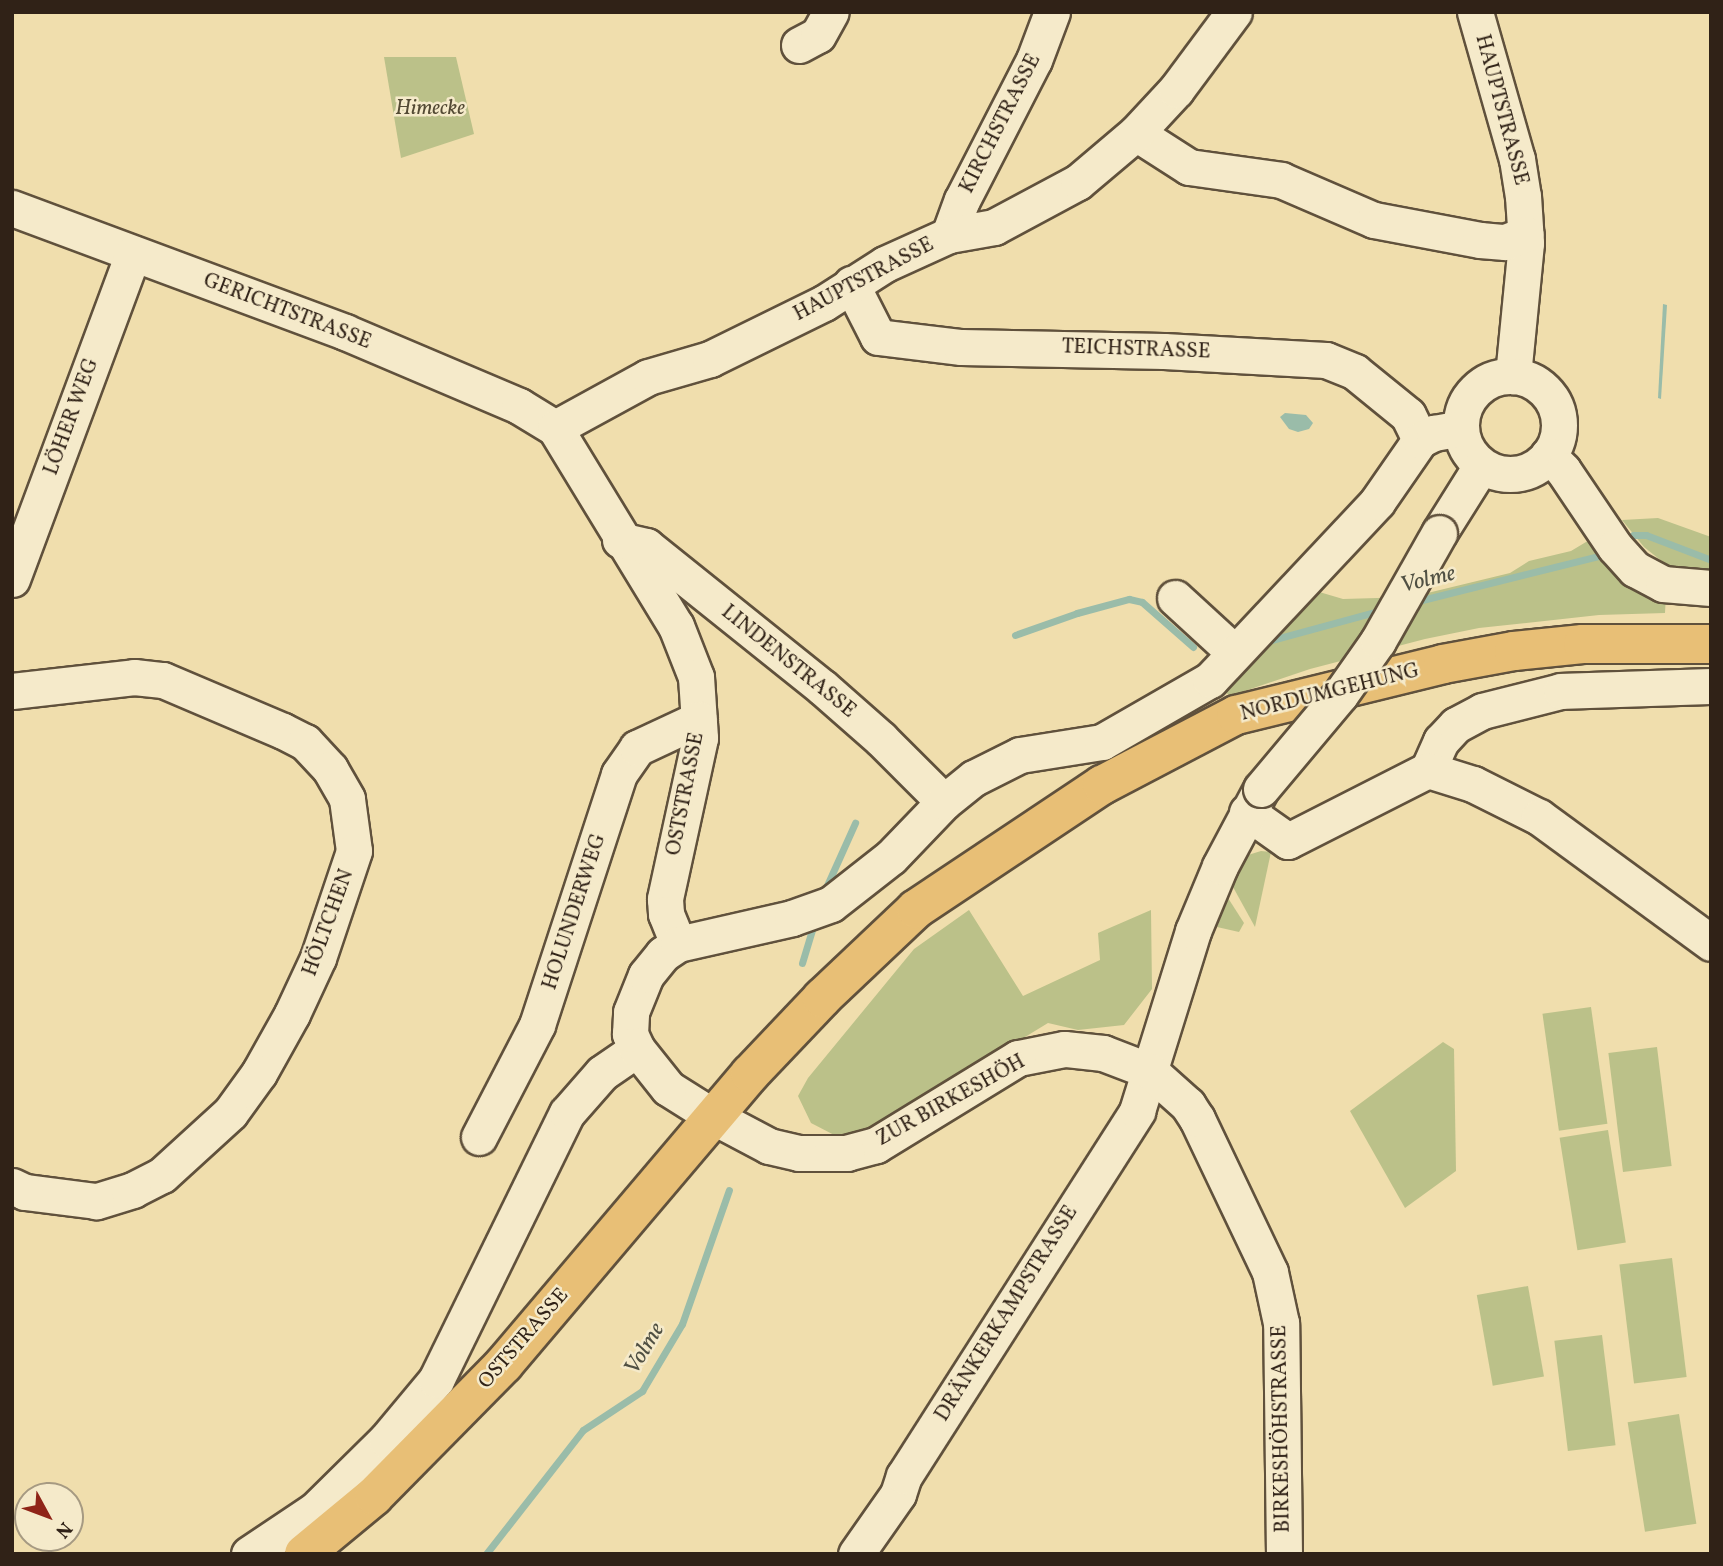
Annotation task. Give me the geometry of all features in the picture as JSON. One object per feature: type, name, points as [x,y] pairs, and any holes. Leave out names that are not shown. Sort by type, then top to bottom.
[{"type":"main road","name":"NORDUMGEHUNG","points":[[714,1117],[822,998],[916,909],[1102,785],[1236,715],[1443,664],[1514,651],[1583,644],[1711,644]]},
{"type":"main road","name":"OSTSTRASSE","points":[[304,1554],[325,1520],[402,1469],[504,1364],[714,1117]]},
{"type":"street","points":[[799,45],[818,35],[831,12]]},
{"type":"street","name":"KIRCHSTRASSE","points":[[949,234],[962,200],[1034,60],[1052,12]]},
{"type":"street","name":"HAUPTSTRASSE","points":[[555,428],[648,377],[710,359],[824,303],[885,264],[949,234],[994,227],[1058,194],[1090,174],[1136,134],[1176,90],[1234,12]]},
{"type":"street","name":"HAUPTSTRASSE","points":[[1475,12],[1517,159],[1525,234],[1513,376]]},
{"type":"street","points":[[1136,134],[1189,167],[1282,180],[1374,220],[1480,240],[1505,242],[1525,234]]},
{"type":"street","name":"GERICHTSTRASSE","points":[[12,208],[345,332],[519,406],[555,428]]},
{"type":"street","name":"LÖHER WEG","points":[[12,579],[133,254]]},
{"type":"street","name":"TEICHSTRASSE","points":[[851,284],[878,337],[961,347],[1164,351],[1326,360],[1355,372],[1408,415],[1420,440]]},
{"type":"street","points":[[1513,376],[1534,381],[1553,402],[1559,428],[1548,455],[1530,470],[1517,473],[1493,472],[1481,466],[1467,448],[1461,428],[1464,410],[1473,395],[1491,382],[1513,376]]},
{"type":"street","name":"OSTSTRASSE","points":[[555,428],[620,540],[676,626],[696,677],[700,738],[665,899],[666,914],[678,944]]},
{"type":"street","points":[[714,1117],[668,1088],[637,1049],[630,1034],[636,994],[657,961],[678,944],[792,918],[831,904],[891,857],[944,803],[974,778],[1020,755],[1102,742],[1225,669],[1377,502],[1420,440],[1434,433],[1461,428]]},
{"type":"street","points":[[1548,455],[1568,477],[1633,567],[1663,584],[1711,588]]},
{"type":"street","points":[[1150,1071],[1194,931],[1220,866],[1254,801],[1340,695],[1378,641],[1439,533],[1481,466]]},
{"type":"street","name":"LINDENSTRASSE","points":[[620,540],[646,546],[822,687],[881,739],[944,803]]},
{"type":"street","points":[[1175,597],[1225,669]]},
{"type":"street","name":"HÖLTCHEN","points":[[12,691],[135,677],[163,680],[283,731],[305,742],[330,769],[347,799],[354,851],[318,958],[292,1014],[259,1073],[230,1113],[162,1175],[133,1190],[96,1201],[24,1192],[12,1186]]},
{"type":"street","points":[[1254,801],[1288,841],[1428,770],[1441,741],[1456,725],[1482,711],[1561,691],[1711,686]]},
{"type":"street","name":"HOLUNDERWEG","points":[[479,1137],[537,1025],[619,774],[636,748],[699,719]]},
{"type":"street","points":[[1428,770],[1473,785],[1539,817],[1711,943]]},
{"type":"street","name":"OSTSTRASSE","points":[[250,1554],[325,1520],[436,1380],[567,1113],[603,1073],[637,1049]]},
{"type":"street","name":"ZUR BIRKESHÖH","points":[[714,1117],[778,1149],[813,1154],[847,1153],[893,1136],[1018,1058],[1064,1049],[1103,1053],[1150,1071]]},
{"type":"street","name":"DRÄNKERKAMPSTRASSE","points":[[856,1554],[898,1494],[904,1476],[1137,1111],[1150,1071]]},
{"type":"street","name":"BIRKESHÖHSTRASSE","points":[[1150,1071],[1188,1105],[1197,1119],[1270,1272],[1281,1323],[1283,1359],[1284,1554]]},
{"type":"green space","name":"Himecke","points":[[384,57],[456,57],[474,134],[401,158]]},
{"type":"green space","points":[[1658,518],[1711,537],[1711,574],[1672,567],[1644,547],[1622,520]]},
{"type":"green space","points":[[1591,539],[1618,579],[1622,577],[1666,594],[1665,613],[1599,615],[1479,628],[1310,669],[1230,696],[1210,680],[1299,586],[1343,599],[1411,597],[1510,573],[1529,561],[1571,551]]},
{"type":"green space","points":[[1261,851],[1271,852],[1255,927],[1233,887],[1233,878],[1248,855]]},
{"type":"green space","points":[[1228,898],[1244,923],[1239,932],[1217,927]]},
{"type":"green space","points":[[969,910],[1023,996],[1100,960],[1098,933],[1151,910],[1152,989],[1124,1025],[1078,1030],[1048,1023],[870,1132],[840,1138],[811,1123],[798,1096],[808,1078],[914,949]]},
{"type":"green space","points":[[1591,1007],[1607,1124],[1559,1131],[1542,1014]]},
{"type":"green space","points":[[1443,1042],[1454,1049],[1456,1171],[1405,1208],[1350,1111]]},
{"type":"green space","points":[[1657,1047],[1672,1166],[1623,1172],[1608,1053]]},
{"type":"green space","points":[[1608,1130],[1626,1243],[1577,1250],[1560,1138]]},
{"type":"green space","points":[[1672,1258],[1687,1377],[1634,1384],[1619,1264]]},
{"type":"green space","points":[[1528,1286],[1544,1377],[1493,1386],[1477,1295]]},
{"type":"green space","points":[[1602,1335],[1616,1445],[1568,1451],[1554,1341]]},
{"type":"green space","points":[[1679,1414],[1696,1524],[1645,1532],[1628,1422]]},
{"type":"shaded area","points":[[1663,304],[1667,305],[1661,399],[1658,398]]},
{"type":"shaded area","points":[[1285,413],[1306,415],[1313,423],[1309,429],[1298,432],[1289,429],[1280,417]]},
{"type":"waterway","name":"Volme","points":[[1633,535],[1646,535],[1711,560]]},
{"type":"waterway","name":"Volme","points":[[1414,602],[1602,555]]},
{"type":"waterway","name":"Volme","points":[[1015,635],[1077,613],[1129,599],[1142,602],[1193,647]]},
{"type":"waterway","name":"Volme","points":[[1264,642],[1382,610]]},
{"type":"waterway","name":"Volme","points":[[824,892],[855,823]]},
{"type":"waterway","name":"Volme","points":[[802,963],[815,920]]},
{"type":"waterway","name":"Volme","points":[[486,1554],[583,1430],[642,1391],[682,1324],[729,1190]]}]
